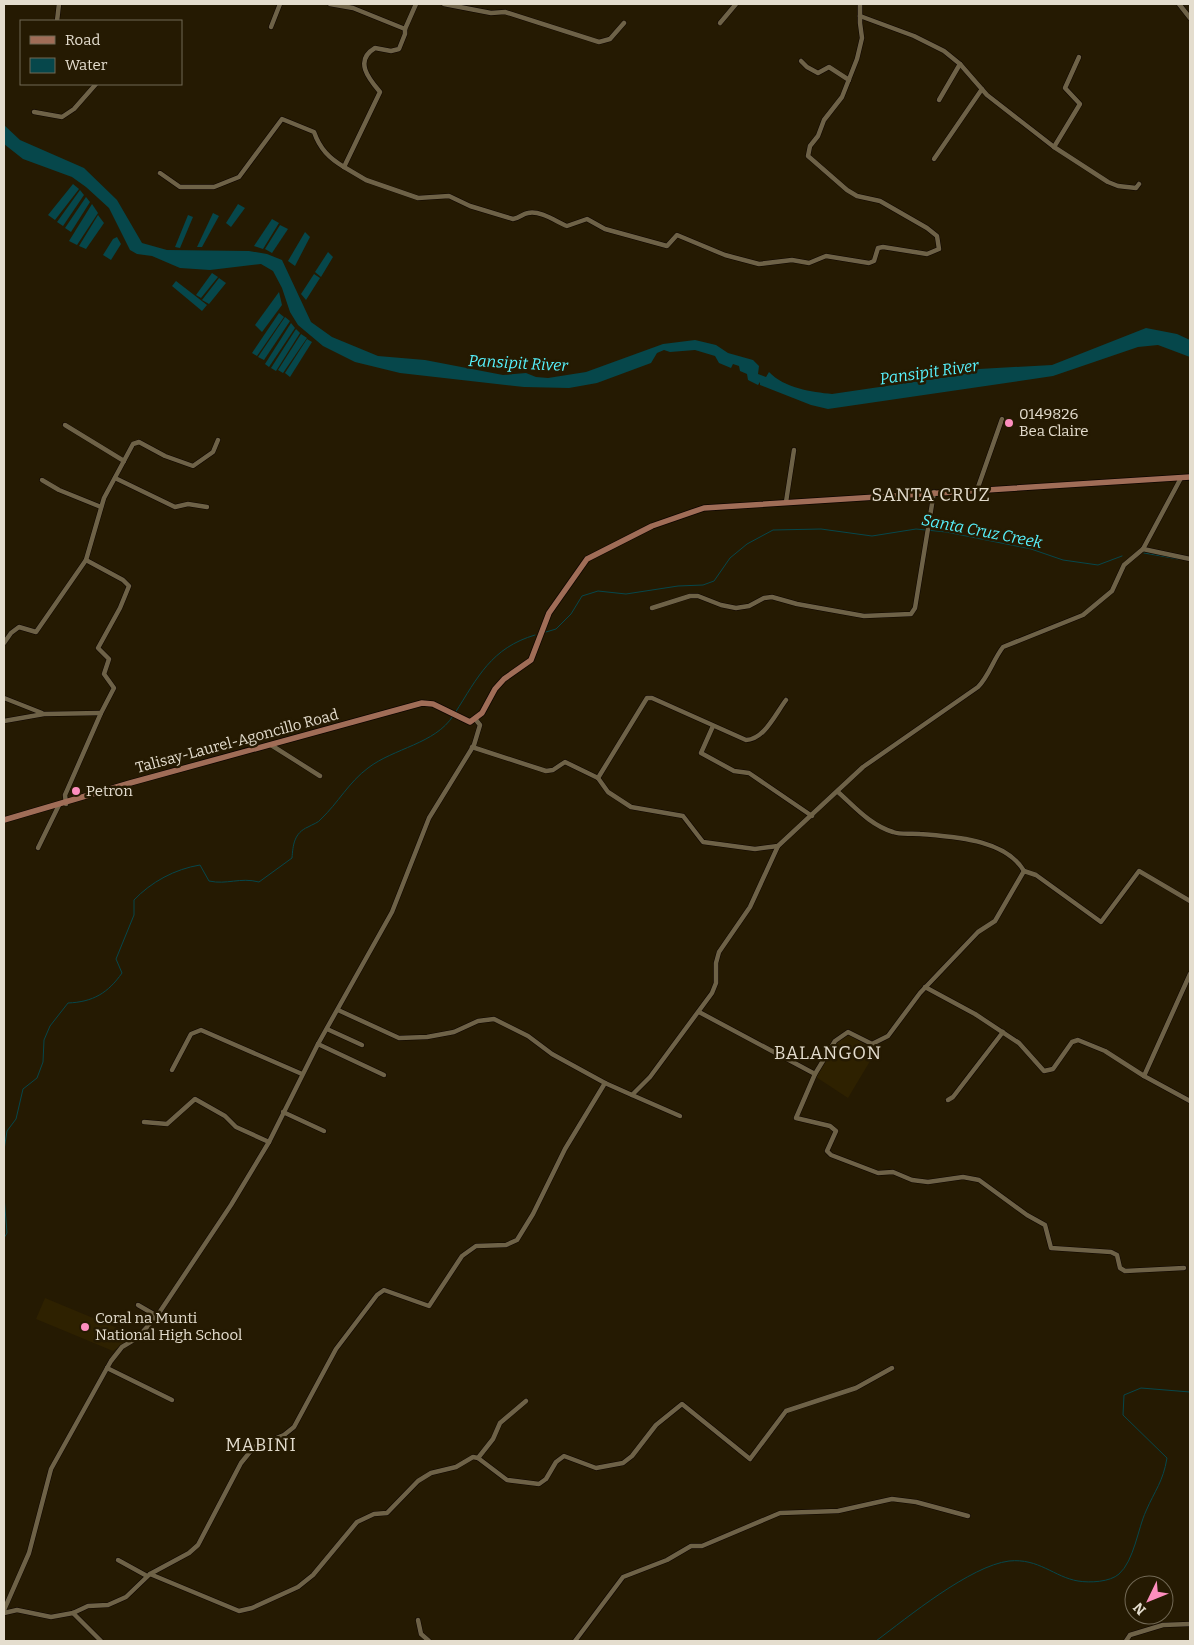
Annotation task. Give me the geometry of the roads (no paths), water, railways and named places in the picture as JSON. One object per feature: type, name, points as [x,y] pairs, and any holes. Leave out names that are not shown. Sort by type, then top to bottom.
[{"type":"main road","points":[[476,720],[504,678],[531,660],[549,613],[587,559],[652,526],[704,508],[1190,477]]},
{"type":"main road","name":"Talisay-Laurel-Agoncillo Road","points":[[4,820],[130,783],[422,703],[433,704],[460,719],[470,722],[476,720]]},
{"type":"street","points":[[57,20],[59,4]]},
{"type":"street","points":[[271,27],[280,4]]},
{"type":"street","points":[[330,4],[353,8],[405,28]]},
{"type":"street","points":[[344,167],[380,92],[365,73],[364,63],[375,48],[391,52],[399,49],[406,34],[405,28],[416,4]]},
{"type":"street","points":[[444,4],[491,13],[505,12],[599,42],[610,39],[624,23]]},
{"type":"street","points":[[720,23],[736,4]]},
{"type":"street","points":[[160,173],[180,186],[214,187],[239,177],[282,119],[314,132],[320,147],[331,160],[366,180],[418,198],[449,196],[476,208],[513,219],[529,212],[567,226],[587,219],[605,229],[667,246],[676,235],[725,255],[759,264],[792,260],[809,263],[826,256],[869,263],[874,261],[878,248],[884,247],[928,254],[935,252],[939,249],[940,244],[937,236],[927,228],[880,201],[857,196],[847,190],[808,156],[810,146],[818,136],[824,120],[842,97],[849,80],[862,38],[860,4]]},
{"type":"street","points":[[1179,4],[1190,18]]},
{"type":"street","points":[[860,16],[928,42],[960,64],[982,89],[1054,147],[1118,186],[1136,188],[1139,184]]},
{"type":"street","points":[[1054,147],[1080,104],[1064,88],[1079,57]]},
{"type":"street","points":[[801,61],[807,67],[818,72],[829,67],[849,80]]},
{"type":"street","points":[[939,100],[960,64]]},
{"type":"street","points":[[34,112],[62,117],[74,110],[95,85]]},
{"type":"street","points":[[934,159],[982,89]]},
{"type":"street","points":[[978,490],[1002,420]]},
{"type":"street","points":[[65,425],[124,461]]},
{"type":"street","points":[[4,643],[11,633],[19,627],[36,632],[86,560],[101,507],[133,444],[139,442],[165,456],[193,466],[213,452],[218,440]]},
{"type":"street","points":[[786,502],[794,450]]},
{"type":"street","points":[[115,478],[175,507],[188,504],[206,507]]},
{"type":"street","points":[[632,1095],[650,1077],[712,993],[716,983],[716,963],[719,952],[750,907],[778,846],[863,767],[978,687],[984,681],[994,658],[1003,647],[1082,615],[1112,591],[1124,565],[1143,549],[1181,478]]},
{"type":"street","points":[[42,480],[59,490],[101,507]]},
{"type":"street","points":[[652,608],[690,596],[698,596],[721,605],[736,608],[749,606],[764,598],[772,597],[797,604],[864,616],[911,614],[916,608],[927,527],[934,492]]},
{"type":"street","points":[[1143,549],[1190,559]]},
{"type":"street","points":[[38,848],[62,804],[101,712],[114,688],[104,674],[109,659],[98,648],[123,602],[129,586],[122,580],[86,560]]},
{"type":"street","points":[[4,698],[44,714]]},
{"type":"street","points":[[598,778],[648,698],[652,698],[746,740],[753,740],[761,734],[786,700]]},
{"type":"street","points":[[4,721],[44,714],[101,712]]},
{"type":"street","points":[[4,1612],[29,1553],[51,1469],[107,1368],[122,1347],[137,1338],[157,1316],[231,1204],[269,1142],[318,1044],[392,912],[429,818],[472,747],[480,725],[476,720]]},
{"type":"street","points":[[713,726],[701,753],[734,770],[749,773],[812,816]]},
{"type":"street","points":[[271,745],[320,776]]},
{"type":"street","points":[[472,747],[546,771],[553,770],[565,762],[598,778],[608,792],[631,807],[682,816],[703,842],[755,849],[778,846]]},
{"type":"street","points":[[838,792],[874,825],[900,834],[943,836],[987,844],[1017,860],[1024,871],[1036,875],[1101,922],[1139,871],[1190,901]]},
{"type":"street","points":[[1024,871],[995,921],[978,932],[925,987],[888,1036],[872,1044],[852,1033],[844,1034],[834,1041],[815,1074],[796,1118],[830,1126],[836,1131],[836,1136],[827,1151],[831,1155],[878,1173],[893,1172],[912,1180],[928,1182],[963,1177],[979,1180],[1027,1215],[1045,1225],[1051,1248],[1111,1252],[1117,1255],[1120,1268],[1125,1271],[1184,1268]]},
{"type":"street","points":[[1144,1076],[1190,974]]},
{"type":"street","points":[[925,987],[975,1014],[1019,1043],[1044,1071],[1053,1069],[1072,1042],[1078,1040],[1105,1051],[1144,1076],[1190,1101]]},
{"type":"street","points":[[338,1010],[399,1038],[427,1037],[454,1032],[478,1021],[494,1019],[528,1036],[552,1054],[605,1083],[680,1116]]},
{"type":"street","points":[[699,1012],[815,1074]]},
{"type":"street","points":[[327,1029],[362,1045]]},
{"type":"street","points":[[172,1070],[191,1034],[201,1030],[302,1074]]},
{"type":"street","points":[[948,1100],[953,1098],[1003,1032]]},
{"type":"street","points":[[318,1044],[384,1075]]},
{"type":"street","points":[[4,1612],[18,1610],[51,1617],[73,1613],[88,1606],[108,1605],[126,1597],[148,1575],[189,1553],[198,1545],[241,1463],[254,1447],[284,1436],[294,1427],[336,1349],[377,1295],[384,1290],[429,1306],[462,1256],[476,1246],[506,1245],[516,1240],[533,1214],[565,1149],[605,1083]]},
{"type":"street","points":[[144,1122],[167,1124],[195,1099],[225,1116],[236,1127],[269,1142]]},
{"type":"street","points":[[283,1112],[324,1131]]},
{"type":"street","points":[[138,1305],[157,1316]]},
{"type":"street","points":[[107,1368],[172,1400]]},
{"type":"street","points":[[118,1560],[148,1575],[239,1611],[252,1608],[298,1587],[308,1580],[358,1522],[374,1514],[387,1513],[418,1481],[431,1474],[456,1467],[471,1458],[478,1458],[507,1480],[539,1484],[546,1479],[556,1462],[564,1456],[592,1468],[615,1465],[630,1459],[656,1425],[682,1404],[750,1459],[786,1410],[856,1388],[892,1368]]},
{"type":"street","points":[[478,1458],[493,1439],[500,1423],[526,1401]]},
{"type":"street","points":[[575,1641],[623,1577],[667,1560],[690,1546],[702,1546],[780,1513],[838,1511],[892,1499],[916,1502],[968,1516]]},
{"type":"street","points":[[73,1613],[101,1641]]},
{"type":"street","points":[[418,1620],[421,1634],[429,1641]]},
{"type":"street","points":[[1126,1641],[1130,1635],[1163,1625],[1190,1624]]},
{"type":"water","points":[[4,125],[20,140],[84,168],[117,200],[142,243],[167,250],[249,251],[267,254],[282,260],[311,322],[332,337],[378,356],[425,360],[503,375],[526,373],[536,377],[548,378],[586,372],[663,344],[695,340],[716,345],[728,353],[753,360],[759,366],[758,374],[766,377],[769,372],[782,382],[790,385],[832,394],[961,375],[979,369],[1052,365],[1146,328],[1177,334],[1190,340],[1190,357],[1158,345],[1138,347],[1053,376],[828,409],[811,405],[760,385],[760,382],[758,385],[748,380],[747,374],[740,371],[739,366],[733,364],[731,368],[719,363],[715,356],[695,350],[670,352],[664,350],[657,353],[651,363],[597,383],[569,388],[524,387],[400,373],[355,362],[323,346],[298,325],[290,312],[282,288],[273,271],[261,264],[210,270],[180,268],[152,256],[137,254],[130,250],[109,208],[72,177],[23,159],[4,144]]},
{"type":"water","points":[[73,184],[79,189],[55,220],[48,215]]},
{"type":"water","points":[[80,190],[84,195],[63,226],[57,222]]},
{"type":"water","points":[[86,197],[90,202],[71,232],[65,228]]},
{"type":"water","points":[[92,204],[98,213],[77,245],[69,241]]},
{"type":"water","points":[[238,204],[245,208],[231,227],[226,223]]},
{"type":"water","points":[[213,213],[219,216],[202,247],[197,247]]},
{"type":"water","points":[[98,215],[104,223],[86,249],[79,246]]},
{"type":"water","points":[[188,215],[193,217],[180,248],[175,247]]},
{"type":"water","points":[[272,219],[279,223],[263,249],[254,246]]},
{"type":"water","points":[[280,225],[288,229],[272,253],[265,249]]},
{"type":"water","points":[[305,232],[310,237],[295,266],[288,261]]},
{"type":"water","points":[[117,237],[121,244],[111,260],[103,255],[113,239]]},
{"type":"water","points":[[328,252],[333,257],[321,277],[315,272]]},
{"type":"water","points":[[212,273],[218,277],[201,298],[196,295]]},
{"type":"water","points":[[314,274],[320,278],[306,300],[301,294]]},
{"type":"water","points":[[219,278],[226,283],[209,304],[202,300]]},
{"type":"water","points":[[176,281],[207,305],[202,311],[172,286]]},
{"type":"water","points":[[279,292],[282,305],[262,332],[255,325]]},
{"type":"water","points":[[279,313],[284,317],[257,356],[252,353]]},
{"type":"water","points":[[285,317],[290,321],[264,360],[258,357]]},
{"type":"water","points":[[291,323],[295,328],[269,367],[265,364]]},
{"type":"water","points":[[296,329],[300,333],[276,371],[271,368]]},
{"type":"water","points":[[301,334],[307,338],[283,373],[278,370]]},
{"type":"water","points":[[307,339],[312,342],[290,377],[285,373]]},
{"type":"waterway","name":"Santa Cruz Creek","points":[[546,632],[556,629],[571,614],[582,596],[598,591],[626,594],[678,586],[703,585],[714,581],[730,558],[747,544],[773,530],[821,529],[872,536],[916,529],[946,532],[1031,549],[1063,560],[1098,565],[1122,556]]},
{"type":"waterway","name":"Santa Cruz Creek","points":[[1144,553],[1178,559]]},
{"type":"waterway","name":"Santa Cruz Creek","points":[[455,713],[479,676],[496,656],[507,648],[535,635]]},
{"type":"waterway","name":"Santa Cruz Creek","points":[[4,1150],[7,1131],[16,1119],[23,1089],[37,1078],[43,1062],[44,1040],[50,1026],[68,1003],[85,1001],[99,995],[111,986],[122,973],[116,959],[134,915],[134,900],[141,893],[164,877],[200,865],[209,881],[246,880],[259,882],[292,858],[297,836],[320,820],[349,786],[368,768],[378,761],[436,733],[453,716]]},
{"type":"waterway","name":"Santa Cruz Creek","points":[[4,1196],[7,1233],[4,1238]]},
{"type":"waterway","points":[[876,1641],[922,1606],[958,1582],[993,1565],[1009,1561],[1029,1562],[1069,1579],[1083,1582],[1105,1580],[1119,1574],[1132,1553],[1143,1518],[1161,1480],[1167,1458],[1123,1415],[1124,1395],[1141,1388],[1190,1392]]},
{"type":"place","name":"0149826 Bea Claire","points":[[1009,423]]},
{"type":"place","name":"Petron","points":[[76,791]]},
{"type":"place","name":"Coral na Munti National High School","points":[[85,1327]]},
{"type":"district","name":"SANTA CRUZ","points":[[931,495]]},
{"type":"district","name":"BALANGON","points":[[828,1053]]},
{"type":"district","name":"MABINI","points":[[261,1445]]},
{"type":"water label","name":"Pansipit River","points":[[518,363]]},
{"type":"water label","name":"Pansipit River","points":[[929,372]]}]
